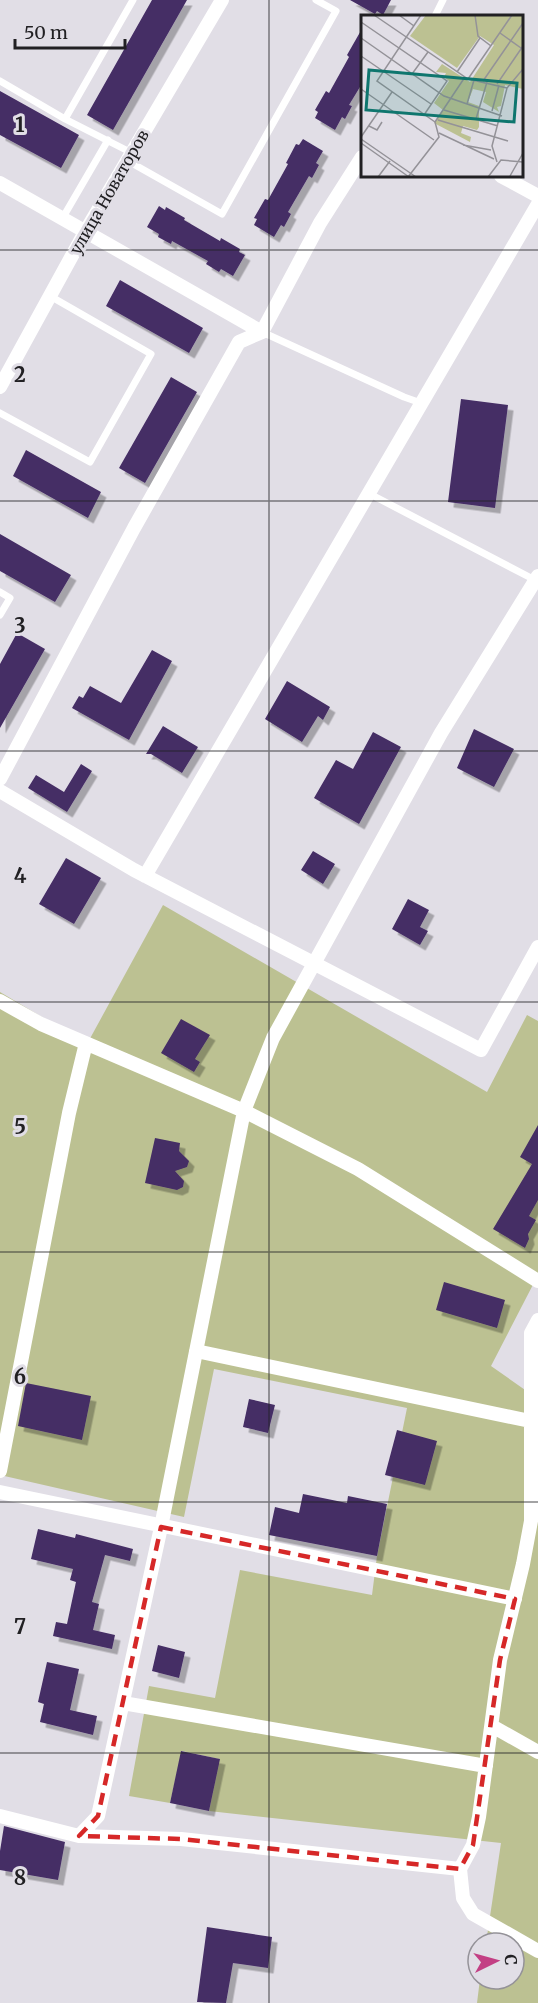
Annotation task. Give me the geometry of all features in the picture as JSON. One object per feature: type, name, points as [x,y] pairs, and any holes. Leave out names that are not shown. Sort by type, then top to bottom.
[{"type":"street","name":"улица Новаторов","points":[[0,387],[85,232],[222,0]]},
{"type":"street","points":[[0,779],[134,528],[239,342],[262,332],[320,223],[361,160]]},
{"type":"street","points":[[503,177],[538,196]]},
{"type":"street","points":[[0,183],[262,332]]},
{"type":"street","points":[[145,876],[538,204]]},
{"type":"street","points":[[79,1836],[98,1816],[161,1527],[244,1112],[273,1038],[314,963],[441,733],[537,579]]},
{"type":"street","points":[[0,791],[145,876],[481,1050],[538,947]]},
{"type":"street","points":[[0,1001],[41,1024],[244,1112],[358,1169],[538,1281]]},
{"type":"street","points":[[0,1471],[69,1113],[86,1043]]},
{"type":"street","points":[[536,1330],[530,1421],[533,1542],[515,1599],[500,1660],[473,1845],[460,1869],[463,1898],[473,1914],[538,1951]]},
{"type":"street","points":[[196,1351],[530,1421]]},
{"type":"street","points":[[0,1492],[515,1599]]},
{"type":"street","points":[[123,1703],[486,1766]]},
{"type":"street","points":[[492,1726],[538,1752]]},
{"type":"street","points":[[0,1816],[79,1836],[182,1839],[460,1869]]},
{"type":"lane","points":[[65,118],[133,0]]},
{"type":"lane","points":[[0,81],[108,140],[130,157],[222,214],[336,11],[316,0]]},
{"type":"lane","points":[[436,15],[443,0]]},
{"type":"lane","points":[[62,219],[108,140]]},
{"type":"lane","points":[[0,413],[90,462],[151,354],[50,296]]},
{"type":"lane","points":[[262,332],[421,403]]},
{"type":"lane","points":[[368,494],[537,579]]},
{"type":"lane","points":[[0,592],[10,598],[0,615]]},
{"type":"highlighted area","points":[[161,1527],[515,1599],[500,1660],[473,1845],[460,1869],[181,1839],[79,1836],[98,1816]]},
{"type":"green space","points":[[163,905],[487,1092],[527,1015],[538,1021],[538,1275],[491,1366],[538,1399],[538,2003],[477,2003],[478,1991],[526,1991],[526,1931],[488,1931],[501,1843],[209,1811],[219,1759],[182,1751],[170,1803],[129,1796],[149,1686],[215,1698],[240,1570],[372,1595],[377,1556],[407,1408],[214,1369],[184,1517],[0,1475],[0,992],[87,1044]]},
{"type":"building","points":[[152,0],[187,0],[113,130],[87,115]]},
{"type":"building","points":[[350,0],[391,0],[383,15],[377,11],[375,14]]},
{"type":"building","points":[[361,30],[361,85],[349,105],[352,106],[345,119],[342,117],[335,130],[315,118],[318,112],[315,110],[326,91],[329,93],[349,57],[347,55]]},
{"type":"building","points":[[0,91],[79,135],[61,168],[0,135]]},
{"type":"building","points":[[303,139],[323,151],[316,163],[319,165],[312,178],[309,176],[288,212],[291,214],[284,227],[281,225],[274,237],[254,225],[257,219],[254,218],[265,199],[268,200],[296,144],[299,145]]},
{"type":"building","points":[[159,206],[165,210],[166,207],[220,241],[221,238],[240,249],[239,252],[245,255],[233,276],[221,269],[219,272],[206,264],[208,261],[172,241],[171,244],[158,237],[159,234],[147,227]]},
{"type":"building","points":[[120,280],[203,328],[189,353],[106,306]]},
{"type":"building","points":[[171,377],[197,392],[145,483],[119,468]]},
{"type":"building","points":[[461,399],[508,405],[495,508],[448,502]]},
{"type":"building","points":[[26,450],[101,492],[88,518],[13,476]]},
{"type":"building","points":[[0,534],[71,575],[55,602],[0,571]]},
{"type":"building","points":[[17,633],[45,649],[0,728],[0,664]]},
{"type":"building","points":[[152,650],[172,661],[129,740],[72,708],[79,696],[83,698],[90,686],[121,703]]},
{"type":"building","points":[[287,681],[330,707],[323,720],[318,716],[302,742],[265,719]]},
{"type":"building","points":[[163,726],[198,747],[182,773],[151,754],[146,754]]},
{"type":"building","points":[[474,729],[514,749],[494,787],[457,768]]},
{"type":"building","points":[[373,732],[401,747],[359,824],[314,798],[336,760],[353,769]]},
{"type":"building","points":[[81,764],[92,771],[67,812],[28,788],[36,775],[64,792]]},
{"type":"building","points":[[313,851],[335,864],[323,884],[301,870]]},
{"type":"building","points":[[66,858],[101,878],[74,924],[39,904]]},
{"type":"building","points":[[408,899],[429,910],[420,927],[428,931],[420,945],[392,929]]},
{"type":"building","points":[[181,1019],[210,1035],[195,1059],[200,1062],[194,1072],[161,1053]]},
{"type":"building","points":[[538,1125],[538,1200],[529,1216],[536,1220],[528,1234],[529,1239],[525,1248],[493,1229],[532,1164],[520,1157]]},
{"type":"building","points":[[155,1138],[180,1143],[179,1151],[189,1161],[187,1167],[175,1171],[184,1181],[183,1187],[177,1190],[145,1183]]},
{"type":"building","points":[[444,1282],[505,1300],[497,1328],[436,1310]]},
{"type":"building","points":[[26,1383],[91,1396],[82,1440],[18,1426]]},
{"type":"building","points":[[249,1399],[275,1405],[268,1433],[243,1427]]},
{"type":"building","points":[[397,1430],[437,1441],[425,1485],[385,1475]]},
{"type":"building","points":[[303,1494],[347,1503],[348,1496],[387,1504],[377,1556],[269,1535],[275,1507],[299,1513]]},
{"type":"building","points":[[38,1529],[75,1538],[76,1534],[133,1549],[130,1561],[105,1555],[92,1602],[99,1604],[93,1630],[115,1635],[112,1649],[53,1636],[56,1622],[67,1624],[76,1582],[70,1580],[73,1569],[31,1559]]},
{"type":"building","points":[[158,1645],[185,1652],[179,1678],[152,1671]]},
{"type":"building","points":[[47,1662],[79,1669],[70,1710],[97,1716],[93,1735],[40,1722],[44,1704],[38,1702]]},
{"type":"building","points":[[181,1751],[220,1759],[209,1811],[170,1803]]},
{"type":"building","points":[[4,1826],[65,1842],[58,1880],[0,1870]]},
{"type":"building","points":[[207,1927],[272,1937],[268,1968],[233,1963],[226,2003],[197,2002]]}]
